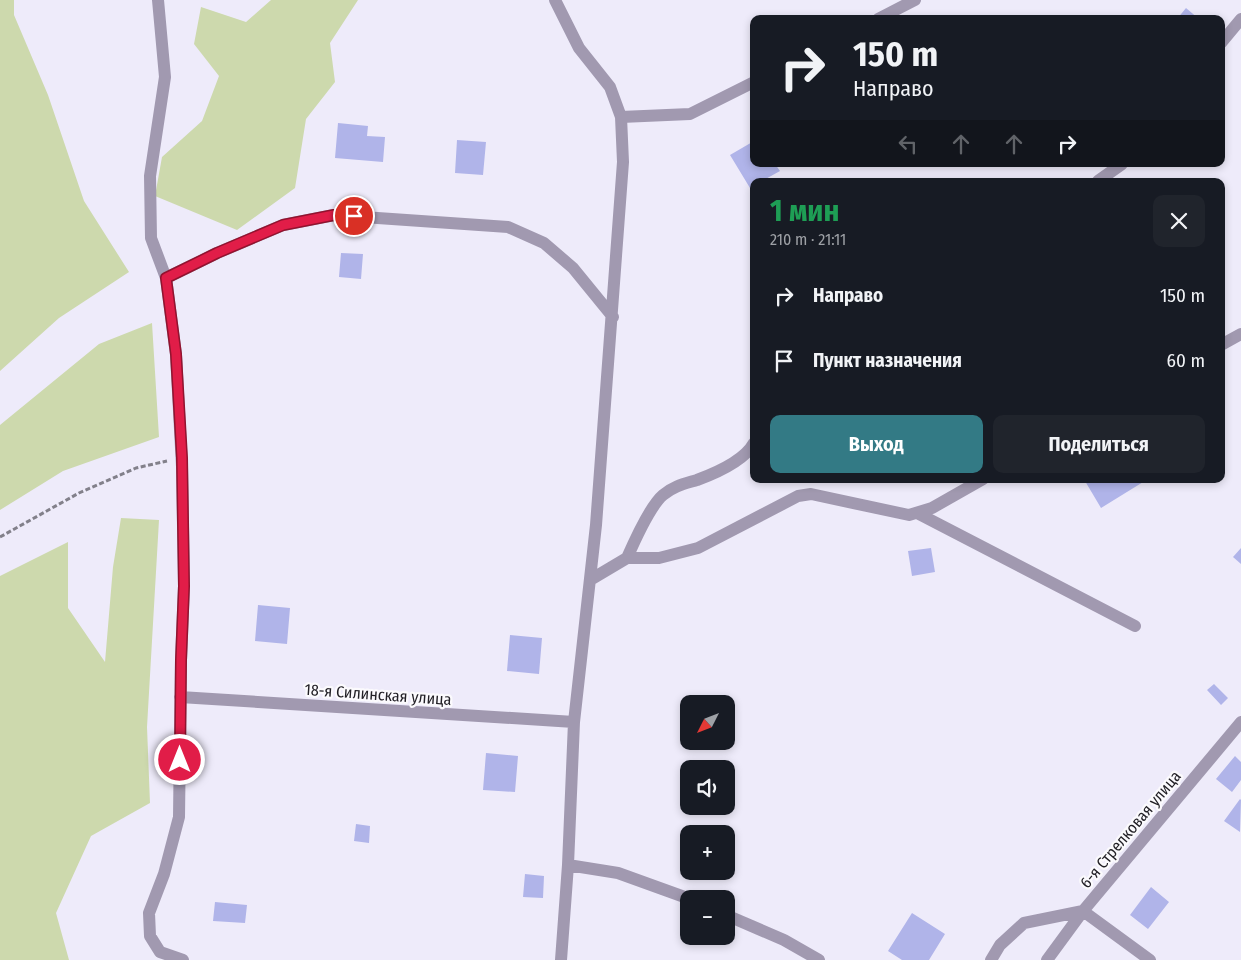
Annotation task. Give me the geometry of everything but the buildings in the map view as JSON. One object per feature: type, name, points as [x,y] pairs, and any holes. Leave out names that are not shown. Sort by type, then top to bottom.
[{"type":"street","points":[[158,0],[165,77],[150,176],[151,229],[152,238],[166,278],[176,354],[182,458],[184,586],[180,696],[179,817],[164,874],[149,913],[150,936],[160,952],[183,960]]},
{"type":"street","points":[[555,0],[579,48],[610,87],[621,117],[623,162],[597,515],[574,722],[568,865],[561,960]]},
{"type":"street","points":[[886,15],[915,0]]},
{"type":"street","points":[[1225,38],[1241,19]]},
{"type":"street","points":[[621,117],[690,114],[750,84]]},
{"type":"street","points":[[1102,178],[1118,167]]},
{"type":"street","points":[[166,278],[217,253],[283,225],[334,215],[508,227],[544,243],[573,268],[613,317]]},
{"type":"street","points":[[1225,344],[1239,335]]},
{"type":"street","points":[[627,558],[640,530],[661,496],[675,486],[699,479],[727,467],[750,451]]},
{"type":"street","points":[[590,580],[627,558],[659,558],[698,548],[798,496],[810,494],[909,515],[932,508],[977,483]]},
{"type":"street","points":[[917,513],[1135,626]]},
{"type":"street","name":"18-я Силинская улица","points":[[180,696],[574,722]]},
{"type":"street","name":"6-я Стрелковая улица","points":[[1047,960],[1083,911],[1241,722]]},
{"type":"street","points":[[568,865],[618,874],[680,896]]},
{"type":"street","points":[[991,960],[1000,946],[1024,923],[1083,911],[1150,960]]},
{"type":"street","points":[[735,918],[784,940],[819,960]]},
{"type":"path","points":[[0,538],[79,493],[136,468],[182,458]]},
{"type":"green space","points":[[0,0],[14,0],[14,15],[48,95],[84,201],[129,272],[59,318],[0,371]]},
{"type":"green space","points":[[271,0],[358,0],[330,43],[335,82],[306,119],[295,188],[237,230],[155,196],[162,157],[202,121],[219,76],[194,44],[201,7],[246,22]]},
{"type":"green space","points":[[152,323],[159,437],[63,471],[0,510],[0,425],[99,344]]},
{"type":"green space","points":[[121,518],[159,520],[147,727],[150,803],[91,836],[56,913],[69,960],[0,960],[0,576],[68,542],[68,608],[105,662],[113,567]]},
{"type":"route","points":[[180,760],[184,586],[182,458],[176,354],[166,278],[217,253],[283,225],[334,215],[354,216]]}]
